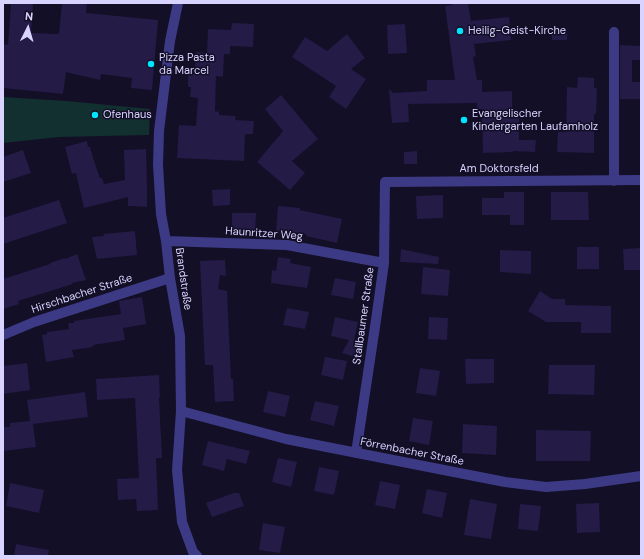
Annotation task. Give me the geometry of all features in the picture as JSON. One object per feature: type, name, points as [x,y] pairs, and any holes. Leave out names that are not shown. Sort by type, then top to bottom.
[{"type":"street","name":"Brandstraße","points":[[178,3],[170,41],[159,131],[158,165],[170,278],[180,336],[181,411],[177,470],[182,522],[193,552],[197,556]]},
{"type":"street","points":[[614,32],[614,180]]},
{"type":"street","name":"Am Doktorsfeld","points":[[384,182],[641,180]]},
{"type":"street","name":"Stallbaumer Straße","points":[[356,453],[384,264],[384,182]]},
{"type":"street","name":"Haunritzer Weg","points":[[166,241],[287,245],[384,264]]},
{"type":"street","name":"Hirschbacher Straße","points":[[3,335],[34,322],[170,278]]},
{"type":"street","name":"Förrenbacher Straße","points":[[181,411],[286,439],[505,482],[546,487],[585,484],[641,476]]},
{"type":"green space","points":[[3,97],[67,101],[150,109],[149,135],[59,137],[3,143]]},
{"type":"building","points":[[11,3],[33,3],[31,33],[59,34],[62,3],[87,3],[86,13],[158,20],[152,90],[131,88],[132,78],[101,74],[100,80],[66,72],[63,94],[3,88],[3,44],[8,45]]},
{"type":"building","points":[[451,3],[468,3],[471,21],[509,17],[511,40],[474,44],[476,56],[473,57],[477,80],[482,80],[482,92],[512,91],[512,113],[519,112],[519,140],[536,140],[535,152],[513,151],[483,153],[482,109],[477,109],[477,103],[408,104],[409,122],[392,123],[389,89],[393,93],[427,91],[427,80],[455,80],[445,6],[452,5]]},
{"type":"building","points":[[232,23],[254,24],[253,47],[230,46],[230,54],[224,54],[223,77],[216,76],[215,111],[219,112],[219,115],[236,116],[235,120],[254,121],[253,134],[245,134],[244,161],[177,158],[179,125],[196,126],[198,98],[190,97],[191,87],[188,87],[188,74],[195,74],[196,52],[207,53],[208,29],[231,30]]},
{"type":"building","points":[[405,24],[407,53],[388,54],[387,25]]},
{"type":"building","points":[[552,28],[567,28],[567,40],[552,40]]},
{"type":"building","points":[[347,34],[365,58],[351,69],[366,79],[346,109],[329,97],[336,86],[292,57],[305,37],[327,51]]},
{"type":"building","points":[[620,45],[641,46],[641,60],[632,60],[632,82],[641,82],[641,99],[620,99]]},
{"type":"building","points":[[578,77],[594,78],[594,88],[597,88],[596,114],[594,114],[594,153],[557,152],[558,132],[566,132],[567,87],[577,88]]},
{"type":"building","points":[[281,95],[318,139],[292,161],[305,173],[290,190],[257,162],[283,131],[265,109]]},
{"type":"building","points":[[87,141],[100,178],[102,178],[104,184],[125,180],[124,150],[146,149],[147,207],[128,206],[128,197],[84,208],[76,173],[72,174],[65,147]]},
{"type":"building","points":[[23,150],[31,173],[3,182],[3,157]]},
{"type":"building","points":[[417,151],[417,164],[404,164],[404,152]]},
{"type":"building","points":[[230,189],[230,205],[213,206],[212,190]]},
{"type":"building","points":[[504,192],[524,192],[524,225],[510,225],[510,215],[482,215],[482,198],[504,198]]},
{"type":"building","points":[[551,192],[588,192],[589,220],[551,220]]},
{"type":"building","points":[[443,195],[443,218],[417,219],[416,196]]},
{"type":"building","points":[[59,200],[67,223],[3,244],[3,218]]},
{"type":"building","points":[[278,206],[300,208],[300,210],[342,219],[337,243],[306,236],[306,234],[276,231]]},
{"type":"building","points":[[232,213],[256,213],[255,232],[232,231]]},
{"type":"building","points":[[135,231],[137,255],[97,259],[92,237],[104,236],[103,234]]},
{"type":"building","points":[[577,247],[599,247],[599,269],[577,269]]},
{"type":"building","points":[[641,248],[641,270],[624,270],[623,249]]},
{"type":"building","points":[[401,249],[439,257],[438,264],[400,262]]},
{"type":"building","points":[[500,250],[531,251],[531,274],[500,272]]},
{"type":"building","points":[[77,254],[86,280],[72,283],[73,284],[18,301],[19,304],[3,309],[3,279]]},
{"type":"building","points":[[278,257],[291,259],[290,263],[311,267],[307,288],[271,283],[272,270],[276,271]]},
{"type":"building","points":[[225,260],[226,276],[220,275],[218,289],[227,291],[231,379],[233,379],[234,401],[215,402],[213,365],[205,365],[200,261]]},
{"type":"building","points":[[423,267],[450,270],[448,296],[421,294]]},
{"type":"building","points":[[335,278],[356,282],[353,299],[331,295]]},
{"type":"building","points":[[540,291],[552,299],[565,299],[565,305],[611,306],[611,333],[581,333],[581,322],[546,322],[528,311]]},
{"type":"building","points":[[142,297],[146,324],[123,328],[125,340],[72,350],[74,357],[46,362],[42,335],[47,334],[47,332],[69,329],[68,323],[74,323],[74,321],[121,314],[119,301]]},
{"type":"building","points":[[287,308],[309,312],[305,329],[283,325]]},
{"type":"building","points":[[335,317],[358,322],[354,340],[362,340],[359,358],[342,353],[349,340],[331,336]]},
{"type":"building","points":[[429,317],[448,318],[447,340],[428,339]]},
{"type":"building","points":[[325,357],[347,361],[343,380],[321,375]]},
{"type":"building","points":[[465,359],[494,359],[494,383],[466,384]]},
{"type":"building","points":[[27,363],[30,390],[3,394],[3,366]]},
{"type":"building","points":[[549,365],[595,365],[594,395],[548,394]]},
{"type":"building","points":[[420,368],[440,371],[436,396],[416,393]]},
{"type":"building","points":[[159,375],[162,458],[156,458],[158,510],[137,511],[136,499],[118,500],[117,479],[139,478],[135,398],[97,400],[96,379]]},
{"type":"building","points":[[268,391],[290,396],[285,417],[263,412]]},
{"type":"building","points":[[85,392],[88,417],[33,424],[36,447],[3,451],[3,427],[10,427],[10,423],[30,421],[27,400]]},
{"type":"building","points":[[315,401],[339,406],[334,426],[310,420]]},
{"type":"building","points":[[413,418],[433,421],[429,445],[409,441]]},
{"type":"building","points":[[463,424],[497,426],[496,455],[462,453]]},
{"type":"building","points":[[536,430],[591,431],[590,461],[536,461]]},
{"type":"building","points":[[208,441],[250,451],[246,464],[227,459],[224,471],[202,465]]},
{"type":"building","points":[[278,458],[297,462],[291,487],[272,482]]},
{"type":"building","points":[[319,467],[339,471],[334,495],[314,491]]},
{"type":"building","points":[[380,481],[400,485],[395,509],[375,505]]},
{"type":"building","points":[[10,483],[44,490],[39,513],[6,506]]},
{"type":"building","points":[[427,489],[447,493],[442,518],[422,513]]},
{"type":"building","points":[[234,493],[239,493],[244,506],[212,517],[206,503]]},
{"type":"building","points":[[470,499],[497,504],[491,539],[464,535]]},
{"type":"building","points":[[599,503],[600,532],[577,533],[576,504]]},
{"type":"building","points":[[520,504],[541,506],[538,531],[518,529]]},
{"type":"building","points":[[263,523],[285,527],[280,553],[259,550]]},
{"type":"building","points":[[16,544],[49,550],[48,556],[14,556]]},
{"type":"place","name":"Heilig-Geist-Kirche","points":[[460,31]]},
{"type":"place","name":"Pizza Pasta da Marcel","points":[[151,64]]},
{"type":"place","name":"Ofenhaus","points":[[95,115]]},
{"type":"place","name":"Evangelischer Kindergarten Laufamholz","points":[[464,120]]}]
